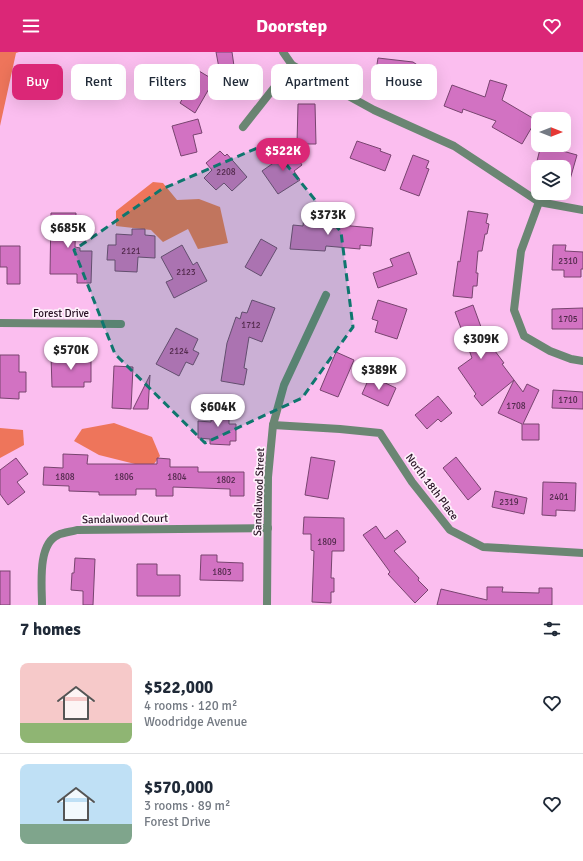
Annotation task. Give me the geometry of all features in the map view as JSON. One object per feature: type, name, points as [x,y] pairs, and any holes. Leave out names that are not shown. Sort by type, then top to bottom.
[{"type":"street","points":[[283,52],[291,64]]},
{"type":"street","points":[[243,127],[271,92]]},
{"type":"street","points":[[356,100],[374,110],[454,146],[540,202],[583,210]]},
{"type":"street","points":[[540,202],[521,251],[514,310],[524,336],[550,351],[571,358],[583,360]]},
{"type":"street","name":"Sandalwood Street","points":[[267,605],[268,477],[273,425],[284,385],[326,295]]},
{"type":"street","name":"Forest Drive","points":[[0,323],[122,324]]},
{"type":"street","name":"North 18th Place","points":[[273,425],[380,432],[412,482],[450,530],[483,548],[583,553]]},
{"type":"street","name":"Sandalwood Court","points":[[42,605],[43,557],[49,543],[58,535],[77,530],[268,528]]},
{"type":"highlighted area","points":[[269,143],[341,232],[353,327],[302,398],[205,443],[115,354],[74,250],[162,189]]},
{"type":"shaded area","points":[[0,52],[19,52],[16,53],[14,64],[12,64],[12,71],[0,126]]},
{"type":"shaded area","points":[[153,182],[163,183],[177,200],[199,199],[220,207],[228,243],[198,249],[188,229],[163,242],[151,230],[116,226],[116,211]]},
{"type":"shaded area","points":[[114,423],[152,437],[160,456],[151,468],[99,455],[74,441],[82,429]]},
{"type":"shaded area","points":[[0,428],[23,430],[24,445],[0,458]]},
{"type":"building","points":[[216,52],[232,52],[234,64],[218,64]]},
{"type":"building","points":[[378,58],[413,62],[416,64],[377,64]]},
{"type":"building","points":[[200,72],[208,76],[208,90],[195,113],[180,103],[182,100],[200,100]]},
{"type":"building","points":[[490,80],[507,85],[502,100],[531,117],[531,129],[522,144],[492,127],[496,121],[463,109],[462,113],[444,106],[452,85],[485,97]]},
{"type":"building","points":[[298,104],[315,104],[316,144],[297,144]]},
{"type":"building","points":[[198,119],[202,133],[193,135],[197,152],[181,156],[172,126]]},
{"type":"building","points":[[357,141],[381,149],[380,151],[391,155],[385,171],[350,158]]},
{"type":"building","points":[[292,150],[302,165],[294,171],[300,180],[278,194],[262,171]]},
{"type":"building","points":[[220,151],[225,156],[227,154],[247,177],[232,191],[224,183],[216,190],[204,178],[212,170],[206,163]]},
{"type":"building","points":[[539,152],[566,152],[577,155],[571,176],[571,160],[537,160]]},
{"type":"building","points":[[413,155],[429,161],[426,168],[429,169],[419,196],[400,189]]},
{"type":"building","points":[[468,211],[488,214],[486,223],[489,224],[487,234],[485,234],[482,251],[478,251],[476,273],[478,273],[477,286],[473,286],[472,298],[453,296]]},
{"type":"building","points":[[51,213],[76,213],[75,247],[80,248],[80,251],[92,251],[91,283],[77,283],[77,274],[50,274]]},
{"type":"building","points":[[304,215],[320,218],[319,223],[373,228],[371,246],[360,245],[360,249],[326,246],[325,251],[290,249],[293,225],[303,226]]},
{"type":"building","points":[[132,229],[145,229],[145,235],[155,236],[155,258],[138,257],[137,272],[115,271],[115,260],[107,260],[108,245],[116,245],[116,234],[132,235]]},
{"type":"building","points":[[261,239],[277,248],[261,276],[245,267]]},
{"type":"building","points":[[182,245],[193,265],[197,262],[207,281],[174,298],[166,282],[173,279],[161,257]]},
{"type":"building","points":[[553,245],[566,245],[565,251],[583,252],[583,269],[581,269],[581,277],[564,277],[564,270],[552,270]]},
{"type":"building","points":[[0,246],[20,246],[20,284],[7,284],[7,267],[0,267]]},
{"type":"building","points":[[409,252],[417,274],[378,288],[373,273],[393,266],[390,259]]},
{"type":"building","points":[[252,300],[275,308],[262,342],[249,337],[244,368],[247,369],[244,385],[221,381],[227,343],[236,317],[240,319],[242,312],[247,313]]},
{"type":"building","points":[[378,300],[407,309],[397,339],[375,332],[378,321],[372,319]]},
{"type":"building","points":[[473,305],[489,349],[492,347],[514,380],[482,406],[474,396],[476,394],[458,368],[472,358],[455,312]]},
{"type":"building","points":[[583,308],[583,329],[552,329],[552,309]]},
{"type":"building","points":[[176,328],[198,339],[193,350],[199,353],[193,365],[186,362],[179,376],[156,364]]},
{"type":"building","points":[[336,352],[354,360],[338,397],[320,390]]},
{"type":"building","points":[[0,355],[19,355],[19,372],[26,372],[26,392],[19,392],[19,399],[0,398]]},
{"type":"building","points":[[51,356],[91,356],[91,382],[84,382],[84,387],[52,387]]},
{"type":"building","points":[[114,366],[133,367],[131,409],[112,408]]},
{"type":"building","points":[[150,375],[148,409],[133,409]]},
{"type":"building","points":[[370,376],[396,388],[388,406],[362,394]]},
{"type":"building","points":[[514,380],[523,392],[527,384],[539,390],[523,424],[539,424],[539,440],[522,440],[522,424],[498,413]]},
{"type":"building","points":[[553,390],[583,392],[583,409],[552,408]]},
{"type":"building","points":[[438,396],[452,413],[441,422],[438,419],[427,429],[415,415]]},
{"type":"building","points":[[212,407],[229,407],[229,424],[236,424],[236,441],[230,441],[230,445],[210,444],[210,439],[198,438],[198,421],[211,422]]},
{"type":"building","points":[[63,454],[88,455],[87,464],[157,464],[157,458],[170,459],[170,467],[198,467],[198,472],[244,472],[244,496],[230,496],[230,489],[173,487],[173,496],[156,496],[156,489],[136,489],[136,495],[99,495],[99,492],[69,491],[69,486],[43,485],[44,467],[63,468]]},
{"type":"building","points":[[311,457],[335,461],[328,499],[305,495]]},
{"type":"building","points":[[456,457],[481,489],[468,500],[443,468]]},
{"type":"building","points":[[16,458],[28,474],[17,482],[25,492],[8,505],[0,494],[0,470]]},
{"type":"building","points":[[543,482],[576,483],[575,511],[556,510],[556,516],[542,515]]},
{"type":"building","points":[[495,491],[527,498],[524,514],[492,507]]},
{"type":"building","points":[[304,517],[344,518],[344,551],[332,551],[331,578],[334,578],[334,592],[331,592],[331,603],[312,602],[314,551],[311,550],[311,534],[303,534]]},
{"type":"building","points":[[376,526],[385,539],[397,530],[406,542],[394,551],[428,590],[415,603],[388,574],[390,572],[363,535]]},
{"type":"building","points":[[201,555],[217,555],[217,562],[243,563],[243,581],[200,580]]},
{"type":"building","points":[[75,558],[95,559],[93,605],[83,605],[83,591],[71,590]]},
{"type":"building","points":[[137,564],[157,564],[157,575],[180,575],[180,596],[137,596]]},
{"type":"building","points":[[0,571],[10,571],[10,605],[0,605]]},
{"type":"building","points":[[487,587],[503,587],[502,592],[539,593],[539,588],[552,588],[552,605],[437,605],[441,589],[487,600]]}]
